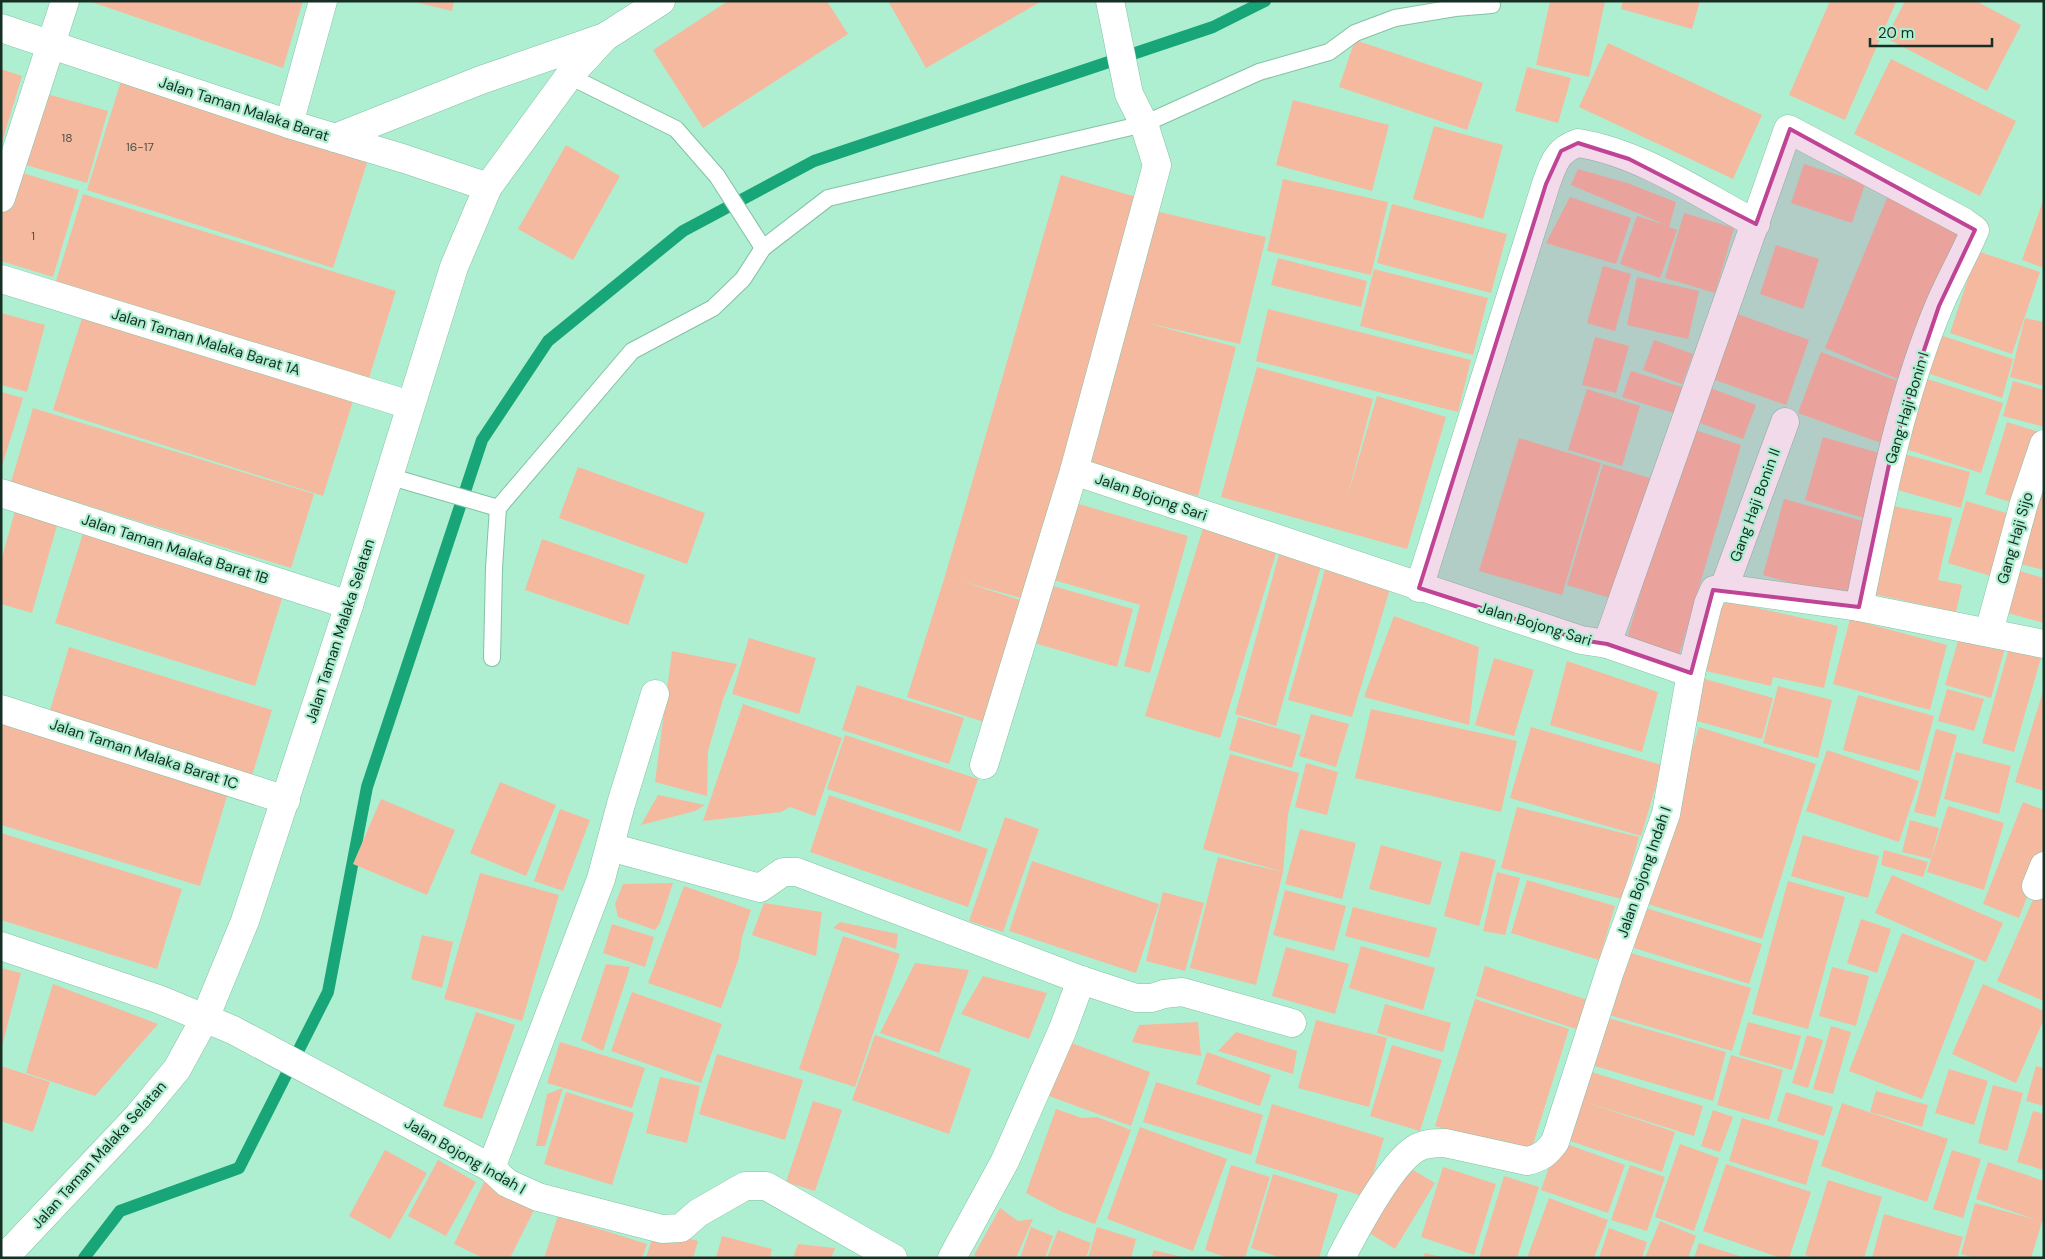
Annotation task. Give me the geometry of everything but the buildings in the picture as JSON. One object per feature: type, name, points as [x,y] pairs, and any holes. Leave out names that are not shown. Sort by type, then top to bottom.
[{"type":"street","points":[[1,198],[65,1]]},
{"type":"street","points":[[289,124],[323,1]]},
{"type":"street","name":"Jalan Taman Malaka Selatan","points":[[4,1258],[138,1116],[177,1069],[204,1018],[245,921],[349,605],[454,267],[488,186],[569,76],[605,37],[661,1]]},
{"type":"street","name":"Jalan Bojong Sari","points":[[1116,10],[1129,94],[1144,124],[1157,165],[1154,185],[1074,471],[1419,588],[1582,640],[1606,644],[1691,673]]},
{"type":"street","name":"Jalan Taman Malaka Barat","points":[[1,28],[289,124],[405,158],[488,186]]},
{"type":"street","points":[[335,138],[481,80],[605,37]]},
{"type":"street","name":"Gang Haji Bonin I","points":[[1756,224],[1787,131],[1790,129],[1964,222],[1975,230],[1939,306],[1918,368],[1890,460],[1859,607]]},
{"type":"street","points":[[1419,588],[1546,184],[1556,158],[1561,151],[1578,143],[1629,159],[1665,175],[1756,224],[1606,644]]},
{"type":"street","name":"Jalan Taman Malaka Barat 1A","points":[[1,280],[410,405]]},
{"type":"street","name":"Gang Haji Bonin II","points":[[1724,588],[1785,422]]},
{"type":"street","name":"Gang Haji Sijo","points":[[1989,632],[2024,504],[2044,444]]},
{"type":"street","points":[[984,765],[1074,471]]},
{"type":"street","name":"Jalan Taman Malaka Barat 1B","points":[[1,493],[349,605]]},
{"type":"street","points":[[1724,588],[1859,607],[2044,644]]},
{"type":"street","name":"Jalan Bojong Indah I","points":[[1341,1258],[1362,1219],[1394,1171],[1415,1149],[1432,1142],[1445,1143],[1527,1161],[1547,1153],[1556,1142],[1610,971],[1666,814],[1691,673],[1711,594],[1714,590],[1724,588]]},
{"type":"street","points":[[491,1168],[601,879],[621,804],[655,694]]},
{"type":"street","name":"Jalan Taman Malaka Barat 1C","points":[[1,709],[286,800]]},
{"type":"street","points":[[610,848],[760,888],[783,872],[797,872],[1081,980],[1143,999],[1182,992],[1292,1023]]},
{"type":"street","name":"Jalan Bojong Indah I","points":[[1,946],[158,1000],[204,1018],[269,1048],[491,1168],[506,1182],[538,1197],[662,1229],[681,1228],[698,1213],[745,1186],[766,1186],[893,1258]]},
{"type":"street","points":[[952,1258],[1005,1161],[1063,1029],[1081,980]]},
{"type":"lane","points":[[492,658],[494,568],[498,508],[632,351],[714,308],[743,279],[763,248],[828,198],[1144,124],[1259,72],[1329,52],[1355,33],[1395,18],[1455,8],[1492,5]]},
{"type":"lane","points":[[569,76],[676,129],[717,176],[763,248]]},
{"type":"lane","points":[[388,476],[498,508]]},
{"type":"highlighted area","points":[[1790,129],[1975,230],[1939,306],[1918,368],[1890,460],[1859,607],[1713,590],[1691,673],[1607,644],[1581,640],[1419,588],[1546,184],[1561,151],[1578,143],[1629,159],[1756,224]]},
{"type":"waterway","points":[[84,1258],[120,1211],[239,1168],[328,992],[367,787],[482,440],[548,341],[683,231],[814,161],[1213,27],[1265,1]]}]
